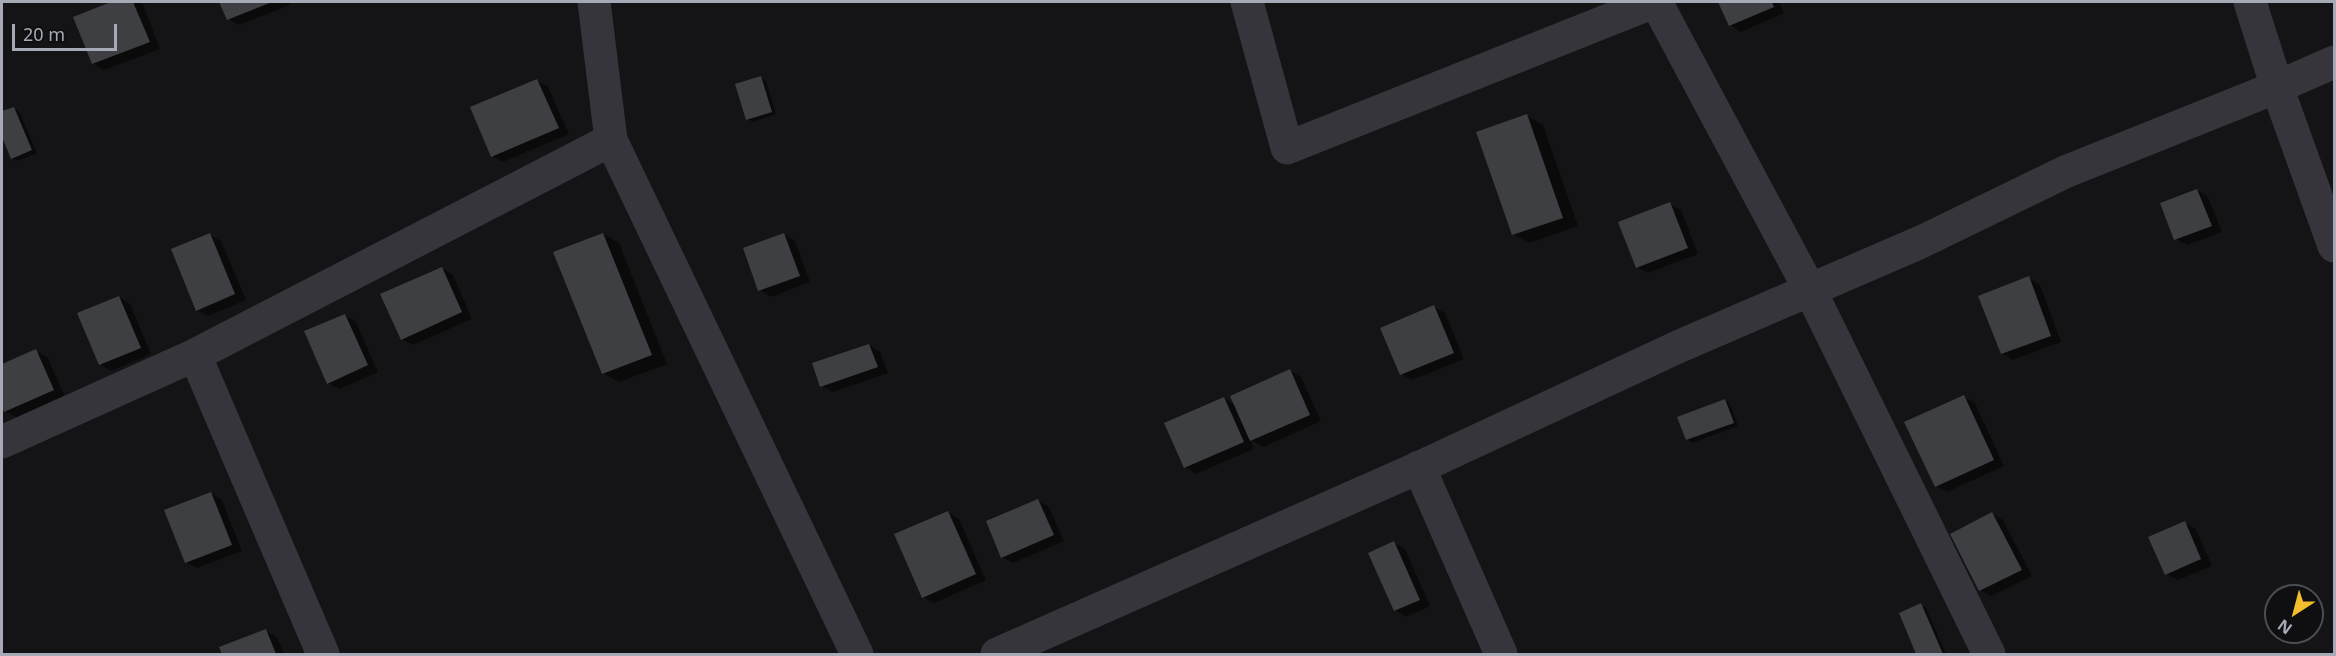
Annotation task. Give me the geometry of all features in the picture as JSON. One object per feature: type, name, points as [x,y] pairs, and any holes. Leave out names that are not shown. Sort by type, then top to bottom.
[{"type":"street","points":[[594,2],[611,140],[857,654]]},
{"type":"street","points":[[1247,2],[1287,148],[1655,2],[1810,290],[1989,654]]},
{"type":"street","points":[[2250,2],[2277,87],[2334,246]]},
{"type":"street","points":[[997,654],[1419,467],[1680,346],[1921,242],[2065,172],[2334,62]]},
{"type":"street","points":[[2,442],[195,355],[611,140]]},
{"type":"street","points":[[195,355],[323,654]]},
{"type":"street","points":[[1419,467],[1501,654]]},
{"type":"building","points":[[111,2],[133,2],[150,42],[92,64],[73,17]]},
{"type":"building","points":[[219,2],[272,2],[227,20]]},
{"type":"building","points":[[1718,2],[1772,2],[1774,7],[1729,26]]},
{"type":"building","points":[[761,76],[772,112],[746,120],[735,84]]},
{"type":"building","points":[[537,79],[559,128],[491,157],[470,107]]},
{"type":"building","points":[[14,107],[32,150],[11,159],[2,137],[2,111]]},
{"type":"building","points":[[1527,114],[1563,218],[1512,235],[1476,132]]},
{"type":"building","points":[[2197,189],[2212,226],[2174,240],[2160,203]]},
{"type":"building","points":[[1670,202],[1688,248],[1636,268],[1618,222]]},
{"type":"building","points":[[210,233],[235,294],[196,311],[171,249]]},
{"type":"building","points":[[603,233],[652,355],[602,374],[553,252]]},
{"type":"building","points":[[784,233],[800,276],[758,291],[743,248]]},
{"type":"building","points":[[442,267],[462,312],[401,340],[380,294]]},
{"type":"building","points":[[2029,276],[2051,336],[2001,354],[1978,296]]},
{"type":"building","points":[[119,296],[141,348],[99,365],[77,313]]},
{"type":"building","points":[[1434,305],[1454,353],[1400,375],[1380,328]]},
{"type":"building","points":[[345,314],[368,365],[327,384],[304,331]]},
{"type":"building","points":[[869,344],[878,367],[820,387],[812,363]]},
{"type":"building","points":[[36,349],[54,390],[4,412],[2,364]]},
{"type":"building","points":[[1290,369],[1310,415],[1250,441],[1230,396]]},
{"type":"building","points":[[1964,395],[1994,460],[1935,487],[1904,422]]},
{"type":"building","points":[[1224,397],[1244,442],[1184,468],[1164,423]]},
{"type":"building","points":[[1725,399],[1734,423],[1686,440],[1677,417]]},
{"type":"building","points":[[211,492],[232,545],[185,563],[164,510]]},
{"type":"building","points":[[1038,499],[1054,535],[1001,558],[986,521]]},
{"type":"building","points":[[948,511],[976,574],[922,598],[894,534]]},
{"type":"building","points":[[1992,512],[2022,570],[1979,591],[1950,534]]},
{"type":"building","points":[[2185,521],[2201,559],[2165,575],[2148,537]]},
{"type":"building","points":[[1394,541],[1420,600],[1394,611],[1368,553]]},
{"type":"building","points":[[1921,603],[1943,654],[1916,654],[1899,613]]},
{"type":"building","points":[[266,629],[276,654],[222,654],[219,647]]}]
